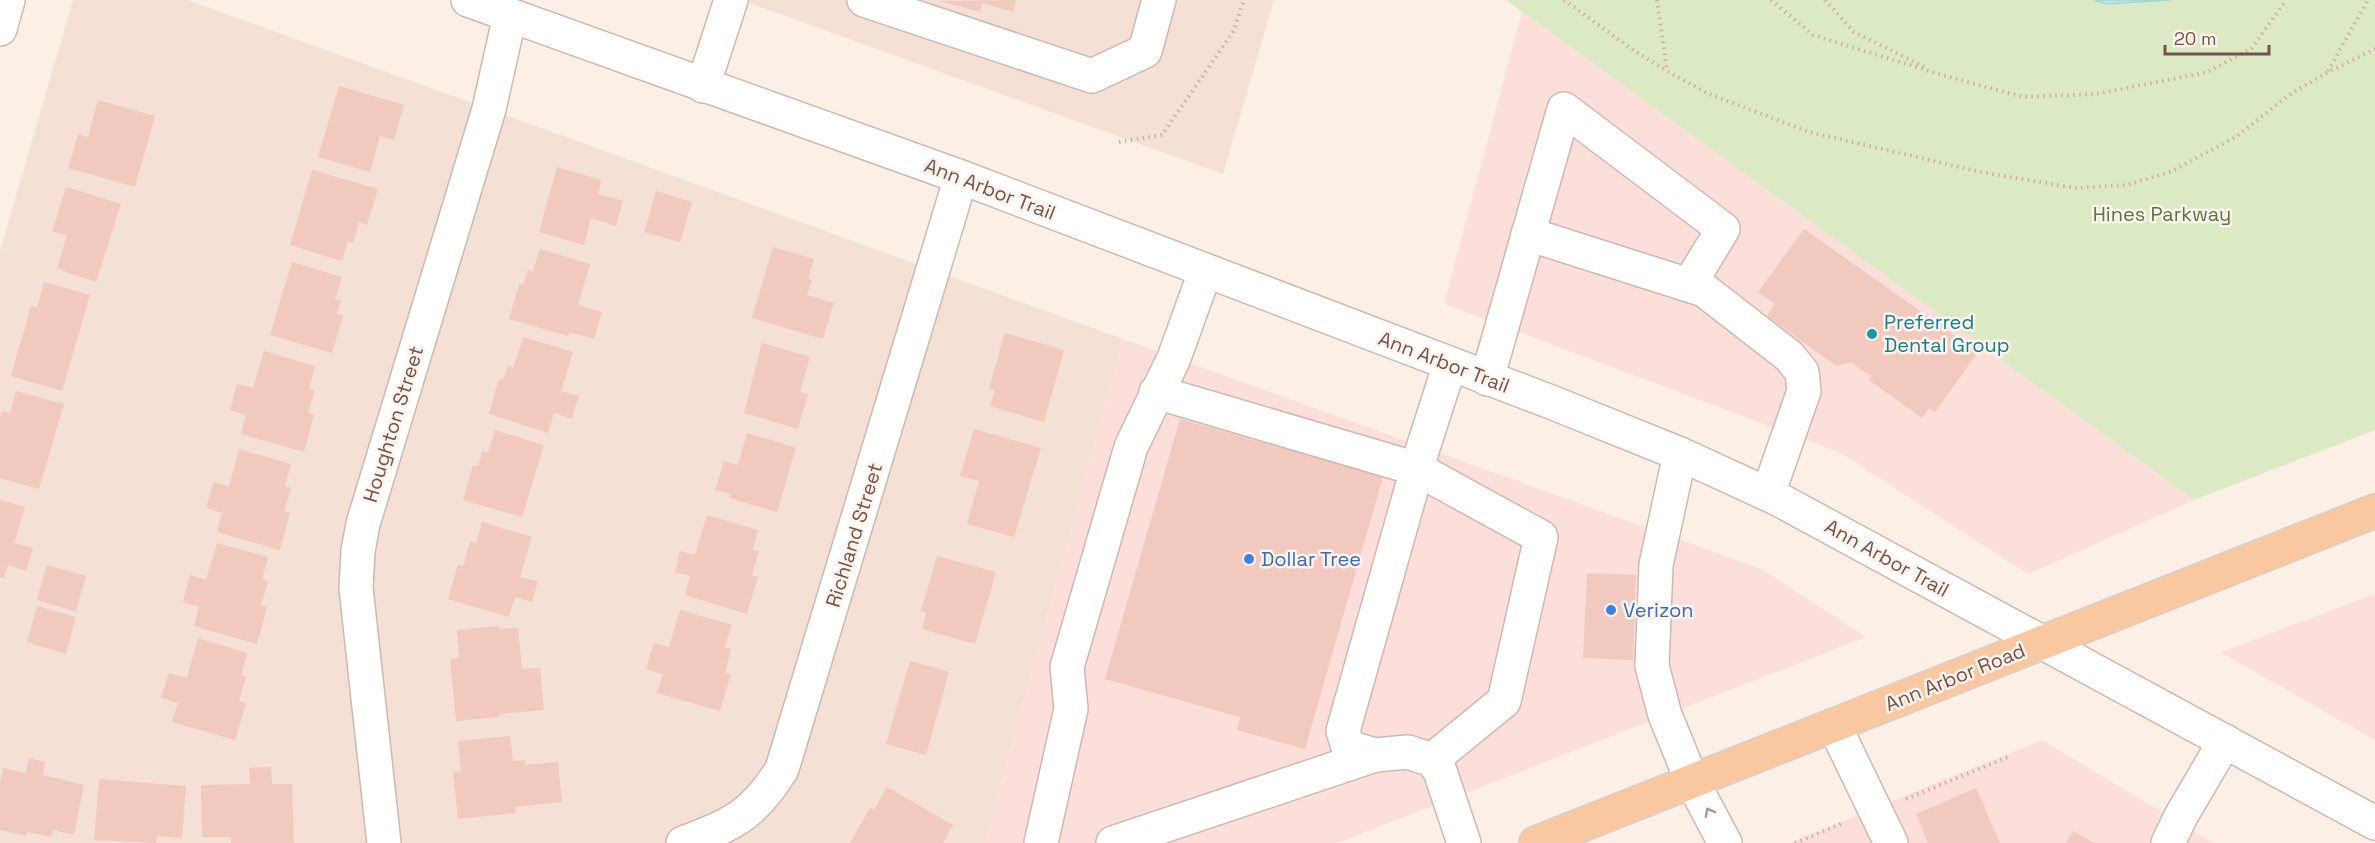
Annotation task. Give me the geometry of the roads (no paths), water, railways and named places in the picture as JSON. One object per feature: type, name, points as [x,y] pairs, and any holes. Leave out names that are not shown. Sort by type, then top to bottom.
[{"type":"main road","name":"Ann Arbor Road","points":[[1536,843],[2375,511]]},
{"type":"street","points":[[0,29],[8,0]]},
{"type":"street","name":"Ann Arbor Trail","points":[[468,0],[960,177],[1680,454],[1768,494],[2375,823]]},
{"type":"street","points":[[703,86],[731,0]]},
{"type":"street","points":[[864,0],[1092,76],[1145,51],[1159,0]]},
{"type":"street","name":"Houghton Street","points":[[384,843],[356,588],[358,551],[363,524],[489,109],[510,15]]},
{"type":"street","points":[[1487,379],[1564,109],[1724,229],[1689,285]]},
{"type":"street","name":"Richland Street","points":[[683,843],[722,829],[747,814],[767,793],[782,769],[960,177]]},
{"type":"street","points":[[1528,234],[1704,290],[1789,356],[1802,372],[1804,392],[1768,494]]},
{"type":"street","points":[[1041,843],[1071,710],[1067,667],[1131,447],[1174,358],[1205,272]]},
{"type":"street","points":[[1375,755],[1348,747],[1343,731],[1417,469],[1450,364]]},
{"type":"street","points":[[1156,392],[1417,469],[1541,537],[1504,701],[1432,760]]},
{"type":"street","points":[[1680,454],[1656,565],[1652,666],[1665,715],[1692,781],[1725,843]]},
{"type":"street","points":[[1834,725],[1891,843]]},
{"type":"street","points":[[2168,843],[2181,816],[2225,741]]},
{"type":"street","points":[[1113,843],[1375,755],[1408,752],[1432,760],[1440,771],[1464,843]]},
{"type":"water","points":[[2094,0],[2171,0],[2106,4]]},
{"type":"place","name":"Preferred Dental Group","points":[[1872,334]]},
{"type":"place","name":"Dollar Tree","points":[[1249,559]]},
{"type":"place","name":"Verizon","points":[[1611,610]]},
{"type":"park label","name":"Hines Parkway","points":[[2162,214]]}]
